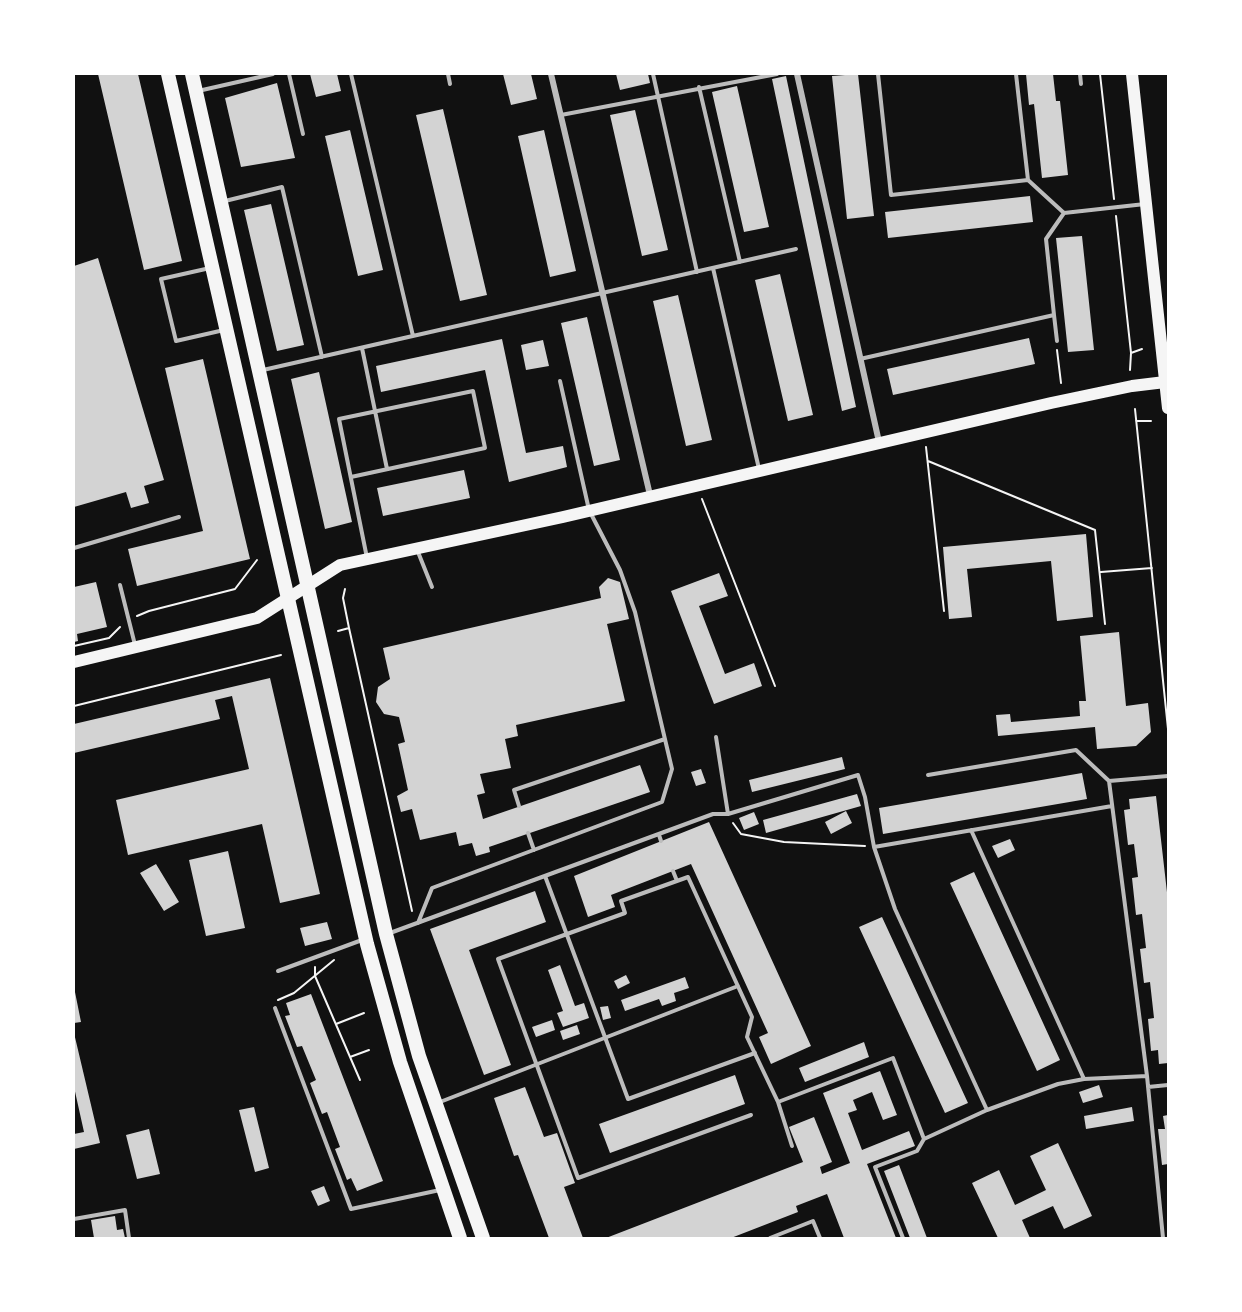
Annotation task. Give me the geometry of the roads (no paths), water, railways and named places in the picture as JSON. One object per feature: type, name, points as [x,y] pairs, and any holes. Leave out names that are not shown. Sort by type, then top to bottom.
[{"type":"main road","points":[[168,74],[366,939],[399,1062],[460,1239]]},
{"type":"main road","points":[[192,74],[386,934],[419,1056],[483,1239]]},
{"type":"main road","points":[[1132,74],[1168,408]]},
{"type":"main road","points":[[74,662],[257,618],[340,565],[924,432],[1132,386],[1166,382]]},
{"type":"main road","points":[[399,1062],[419,1056]]},
{"type":"main road","points":[[415,1110],[436,1104]]},
{"type":"street","points":[[551,74],[650,495]]},
{"type":"street","points":[[797,74],[879,442]]},
{"type":"lane","points":[[196,92],[273,74]]},
{"type":"lane","points":[[289,74],[303,134]]},
{"type":"lane","points":[[351,74],[413,336]]},
{"type":"lane","points":[[448,74],[450,84]]},
{"type":"lane","points":[[653,74],[697,272]]},
{"type":"lane","points":[[561,116],[656,95],[777,74]]},
{"type":"lane","points":[[878,74],[891,195],[1028,180]]},
{"type":"lane","points":[[1016,74],[1028,180],[1064,213]]},
{"type":"lane","points":[[1080,74],[1082,84]]},
{"type":"lane","points":[[699,87],[740,262]]},
{"type":"lane","points":[[221,202],[282,187],[322,357]]},
{"type":"lane","points":[[1057,341],[1046,238],[1064,213],[1146,204]]},
{"type":"lane","points":[[259,371],[796,249]]},
{"type":"lane","points":[[213,267],[161,279],[176,341],[228,329]]},
{"type":"lane","points":[[713,268],[759,469]]},
{"type":"lane","points":[[860,359],[1054,315]]},
{"type":"lane","points":[[362,348],[387,469]]},
{"type":"lane","points":[[417,924],[432,888],[662,802],[672,774],[635,612],[620,570],[589,510],[560,381]]},
{"type":"lane","points":[[351,477],[485,448],[473,391],[339,419],[367,559]]},
{"type":"lane","points":[[74,548],[179,517]]},
{"type":"lane","points":[[417,548],[432,587]]},
{"type":"lane","points":[[120,585],[135,646]]},
{"type":"lane","points":[[716,737],[727,814]]},
{"type":"lane","points":[[519,806],[514,789],[665,739]]},
{"type":"lane","points":[[928,775],[1076,750],[1109,781],[1147,1076],[1163,1239]]},
{"type":"lane","points":[[386,934],[713,814],[727,814],[858,775],[865,797],[874,847],[895,909],[987,1110]]},
{"type":"lane","points":[[1109,781],[1168,776]]},
{"type":"lane","points":[[874,847],[1112,806]]},
{"type":"lane","points":[[971,830],[1084,1079]]},
{"type":"lane","points":[[528,833],[534,850]]},
{"type":"lane","points":[[659,835],[661,841]]},
{"type":"lane","points":[[673,871],[677,881]]},
{"type":"lane","points":[[546,876],[628,1099],[755,1053]]},
{"type":"lane","points":[[751,1115],[578,1178],[498,959],[625,914],[621,902],[688,877],[752,1017],[747,1037],[778,1102],[792,1146]]},
{"type":"lane","points":[[278,971],[366,939]]},
{"type":"lane","points":[[436,1104],[738,986]]},
{"type":"lane","points":[[275,1008],[351,1209],[442,1190]]},
{"type":"lane","points":[[778,1102],[893,1058],[924,1139]]},
{"type":"lane","points":[[903,1239],[875,1167],[917,1151],[924,1139],[987,1110],[1058,1084],[1084,1079],[1147,1076]]},
{"type":"lane","points":[[1148,1087],[1168,1085]]},
{"type":"lane","points":[[74,1219],[125,1210],[129,1239]]},
{"type":"lane","points":[[770,1239],[813,1221],[820,1239]]}]
